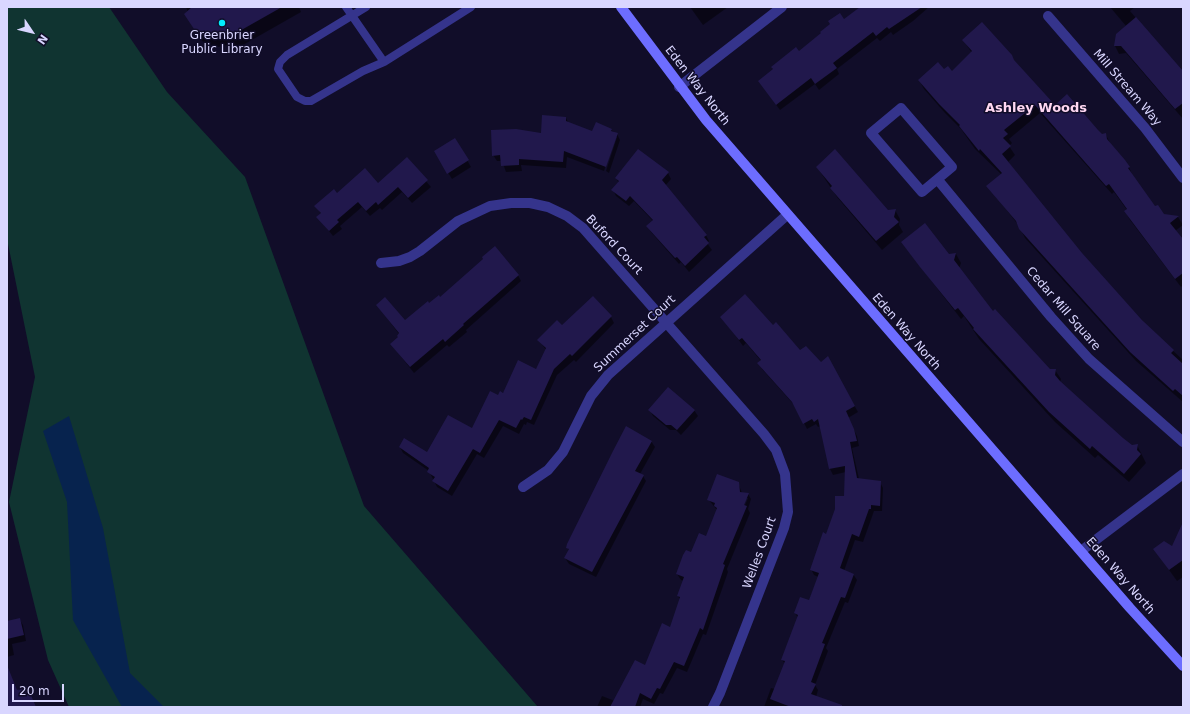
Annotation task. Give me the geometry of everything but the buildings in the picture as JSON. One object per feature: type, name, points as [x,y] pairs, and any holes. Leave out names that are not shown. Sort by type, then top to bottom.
[{"type":"street","name":"Eden Way North","points":[[620,7],[679,87],[787,216],[1183,666]]},
{"type":"street","points":[[679,87],[782,7]]},
{"type":"street","name":"Mill Stream Way","points":[[1048,16],[1145,128],[1183,178]]},
{"type":"street","points":[[901,108],[952,167],[938,180],[922,192],[871,133],[901,108]]},
{"type":"street","name":"Cedar Mill Square","points":[[938,180],[1051,317],[1089,359],[1183,442]]},
{"type":"street","name":"Buford Court","points":[[381,264],[399,261],[415,254],[458,221],[472,213],[497,205],[530,203],[548,208],[567,216],[583,228],[666,322]]},
{"type":"street","name":"Summerset Court","points":[[522,487],[548,470],[563,452],[591,396],[608,375],[787,216]]},
{"type":"street","name":"Welles Court","points":[[666,322],[764,434],[780,459],[787,483],[788,512],[784,528],[720,693],[713,707]]},
{"type":"street","points":[[1081,551],[1183,474]]},
{"type":"lane","points":[[346,7],[384,62]]},
{"type":"lane","points":[[366,7],[287,55],[280,62],[278,70],[297,97],[304,101],[311,101],[364,71],[384,62],[471,7]]},
{"type":"green space","points":[[7,7],[109,7],[167,92],[245,177],[364,506],[538,707],[69,707],[48,660],[9,502],[35,377],[7,239]]},
{"type":"water","points":[[69,416],[103,528],[130,673],[164,707],[122,707],[73,620],[67,502],[43,431]]},
{"type":"place","name":"Greenbrier Public Library","points":[[222,23]]},
{"type":"district","name":"Ashley Woods","points":[[1036,109]]}]
